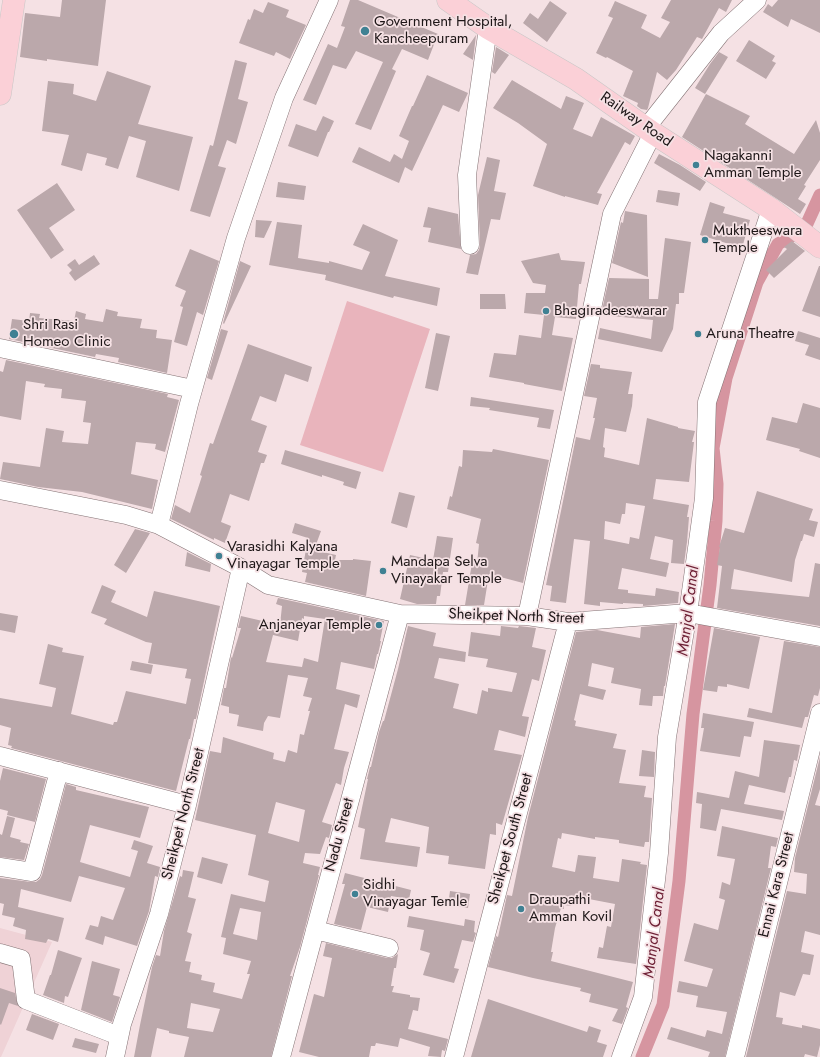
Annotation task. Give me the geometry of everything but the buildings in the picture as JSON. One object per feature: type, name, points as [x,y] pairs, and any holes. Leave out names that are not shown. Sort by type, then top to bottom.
[{"type":"main road","points":[[0,94],[14,0]]},
{"type":"main road","name":"Railway Road","points":[[448,0],[488,28],[576,79],[650,131],[776,213],[819,246]]},
{"type":"street","points":[[159,525],[193,390],[236,238],[284,98],[329,0]]},
{"type":"street","points":[[527,616],[612,214],[650,131],[720,33],[757,0]]},
{"type":"street","points":[[470,245],[467,175],[488,28]]},
{"type":"street","points":[[621,1057],[643,997],[659,853],[667,737],[689,613],[704,498],[707,402],[776,213]]},
{"type":"street","points":[[0,348],[193,390]]},
{"type":"street","name":"Sheikpet North Street","points":[[0,490],[126,515],[159,525],[241,568],[268,585],[400,614],[527,616],[568,622],[689,613],[820,637]]},
{"type":"street","name":"Sheikpet North Street","points":[[115,1057],[122,1024],[159,914],[187,805],[241,568]]},
{"type":"street","name":"Nadu Street","points":[[281,1057],[400,614]]},
{"type":"street","name":"Sheikpet South Street","points":[[454,1057],[568,622]]},
{"type":"street","name":"Ennai Kara Street","points":[[735,1057],[820,714]]},
{"type":"street","points":[[0,756],[187,805]]},
{"type":"street","points":[[0,866],[32,872],[59,771]]},
{"type":"street","points":[[315,930],[389,948]]},
{"type":"street","points":[[0,952],[21,959],[26,1000],[119,1036]]},
{"type":"shaded area","points":[[347,301],[430,329],[383,472],[300,445]]},
{"type":"shaded area","points":[[0,928],[52,942],[1,1057],[0,1057]]},
{"type":"waterway","name":"Manjal Canal","points":[[642,1057],[663,1005],[679,881],[693,714],[710,585],[716,521],[717,484],[713,448],[726,378],[757,282],[778,244],[805,228],[820,195]]},
{"type":"place","name":"Government Hospital, Kancheepuram","points":[[365,31]]},
{"type":"place","name":"Nagakanni Amman Temple","points":[[696,165]]},
{"type":"place","name":"Muktheeswara Temple","points":[[705,240]]},
{"type":"place","name":"Bhagiradeeswarar","points":[[546,311]]},
{"type":"place","name":"Shri Rasi Homeo Clinic","points":[[14,334]]},
{"type":"place","name":"Aruna Theatre","points":[[698,334]]},
{"type":"place","name":"Varasidhi Kalyana Vinayagar Temple","points":[[219,556]]},
{"type":"place","name":"Mandapa Selva Vinayakar Temple","points":[[383,571]]},
{"type":"place","name":"Anjaneyar Temple","points":[[379,625]]},
{"type":"place","name":"Sidhi Vinayagar Temle","points":[[355,894]]},
{"type":"place","name":"Draupathi Amman Kovil","points":[[521,909]]}]
